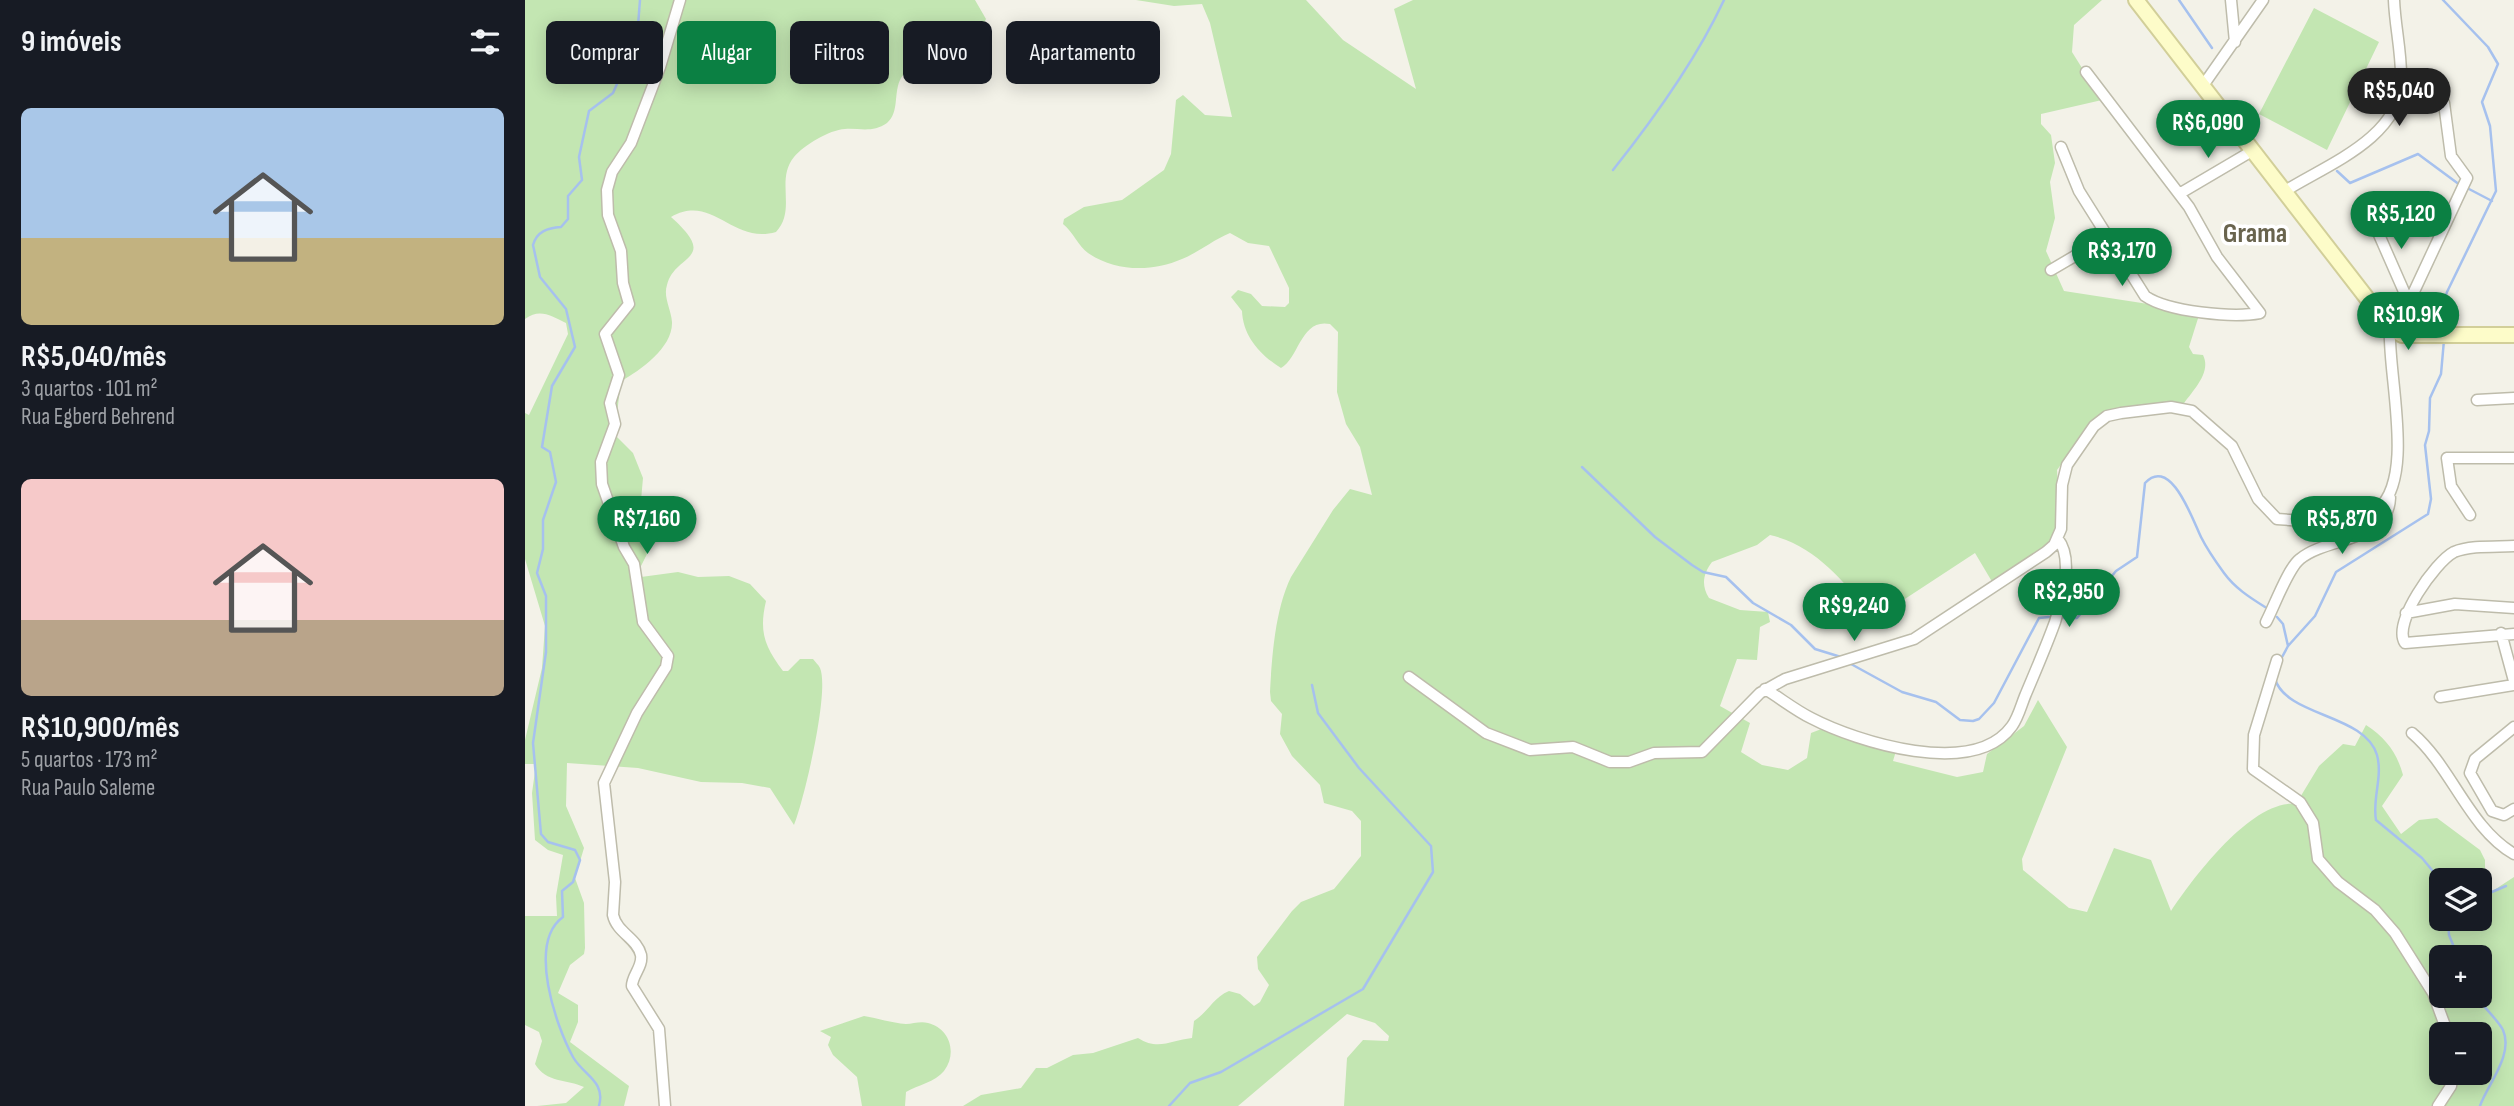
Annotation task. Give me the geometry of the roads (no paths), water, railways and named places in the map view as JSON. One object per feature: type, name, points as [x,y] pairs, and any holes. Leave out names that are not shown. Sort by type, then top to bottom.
[{"type":"main road","points":[[2140,4],[2374,309],[2396,331],[2444,335],[2514,335]]},
{"type":"street","points":[[665,1106],[659,1029],[632,986],[641,964],[641,953],[617,927],[614,915],[610,819],[604,789],[614,759],[666,667],[668,656],[643,622],[636,572],[607,502],[601,469],[613,433],[615,420],[610,402],[619,375],[605,334],[629,304],[623,283],[621,251],[608,215],[607,190],[612,172],[631,143],[660,67],[680,0]]},
{"type":"street","points":[[2231,0],[2235,43]]},
{"type":"street","points":[[2202,87],[2263,0]]},
{"type":"street","points":[[2285,191],[2377,133],[2394,108],[2402,83],[2393,1]]},
{"type":"street","points":[[2061,147],[2079,191],[2141,291],[2149,299],[2204,311],[2238,315],[2260,313],[2217,257],[2179,194],[2086,72]]},
{"type":"street","points":[[2266,622],[2301,558],[2378,525],[2388,513],[2389,492],[2397,459],[2398,432],[2389,354],[2406,308],[2467,178],[2451,156],[2444,103]]},
{"type":"street","points":[[2179,194],[2252,151]]},
{"type":"street","points":[[2379,198],[2373,220],[2406,308]]},
{"type":"street","points":[[2051,270],[2109,236]]},
{"type":"street","points":[[2374,309],[2395,302],[2406,308]]},
{"type":"street","points":[[2477,400],[2514,398]]},
{"type":"street","points":[[1765,689],[1811,718],[1885,744],[1941,754],[1986,746],[2012,727],[2061,601],[2065,564],[2064,550],[2058,539],[2063,474],[2082,439],[2098,421],[2112,415],[2180,407],[2190,410],[2232,446],[2258,499],[2277,519],[2304,521],[2358,514],[2378,509],[2389,492]]},
{"type":"street","points":[[2470,515],[2451,486],[2447,458],[2514,458]]},
{"type":"street","points":[[1409,677],[1492,736],[1538,751],[1577,748],[1610,762],[1629,762],[1654,753],[1702,752],[1765,689],[1785,679],[1884,649],[1928,632],[2029,564],[2058,539]]},
{"type":"street","points":[[2514,546],[2465,549],[2450,555],[2437,567],[2404,618],[2401,636],[2407,644],[2501,633],[2514,634]]},
{"type":"street","points":[[2404,618],[2455,604],[2514,607]]},
{"type":"street","points":[[2440,697],[2514,683],[2501,633]]},
{"type":"street","points":[[2277,660],[2254,735],[2253,769],[2300,802],[2313,823],[2318,859],[2338,882],[2375,910],[2395,933],[2433,993],[2444,1022]]},
{"type":"street","points":[[2514,727],[2475,759],[2471,776],[2492,811],[2504,815],[2514,809]]},
{"type":"street","points":[[2412,733],[2428,747],[2458,792],[2501,845],[2514,854]]},
{"type":"street","points":[[2438,1106],[2451,1085]]},
{"type":"waterway","points":[[599,1106],[599,1090],[573,1057],[559,1026],[548,985],[546,965],[547,945],[552,929],[563,917],[562,891],[573,882],[580,860],[575,850],[548,842],[541,834],[533,743],[546,652],[546,596],[537,573],[543,549],[543,520],[556,482],[550,452],[542,447],[552,386],[575,347],[566,309],[540,277],[533,245],[540,233],[561,227],[568,219],[568,196],[582,180],[579,157],[589,111],[613,93],[627,61],[636,51],[640,0]]},
{"type":"waterway","points":[[1613,170],[1673,88],[1724,0]]},
{"type":"waterway","points":[[2179,0],[2212,48]]},
{"type":"waterway","points":[[2443,0],[2488,47],[2498,64],[2482,102],[2490,126],[2496,191],[2447,292],[2442,308],[2443,329]]},
{"type":"waterway","points":[[2337,171],[2350,183],[2418,154],[2460,185]]},
{"type":"waterway","points":[[2469,189],[2492,201]]},
{"type":"waterway","points":[[2281,659],[2288,646],[2315,616],[2336,572],[2428,514],[2431,499],[2425,445],[2429,431],[2430,398],[2441,374],[2444,340]]},
{"type":"waterway","points":[[1582,467],[1655,537],[1692,565],[1703,572],[1726,577],[1753,603],[1791,625],[1815,649],[1841,657]]},
{"type":"waterway","points":[[2064,618],[2077,618],[2116,571],[2137,557],[2145,483],[2155,477],[2164,477],[2180,494],[2206,546],[2228,578],[2265,607]]},
{"type":"waterway","points":[[1851,664],[1902,692],[1936,702],[1960,720],[1973,721],[1979,719],[1994,703],[2039,618],[2049,617]]},
{"type":"waterway","points":[[2277,617],[2283,624],[2288,646]]},
{"type":"waterway","points":[[2275,679],[2282,691],[2294,701],[2358,731],[2370,742],[2379,763],[2376,820],[2430,868]]},
{"type":"waterway","points":[[1169,1106],[1190,1083],[1221,1072],[1363,989],[1433,872],[1431,846],[1359,768],[1318,713],[1312,685]]},
{"type":"waterway","points":[[2492,892],[2506,886]]},
{"type":"waterway","points":[[2449,931],[2453,945]]},
{"type":"waterway","points":[[2480,1106],[2505,1049],[2503,1030],[2486,1008]]},
{"type":"district","name":"Grama","points":[[2255,233]]}]
